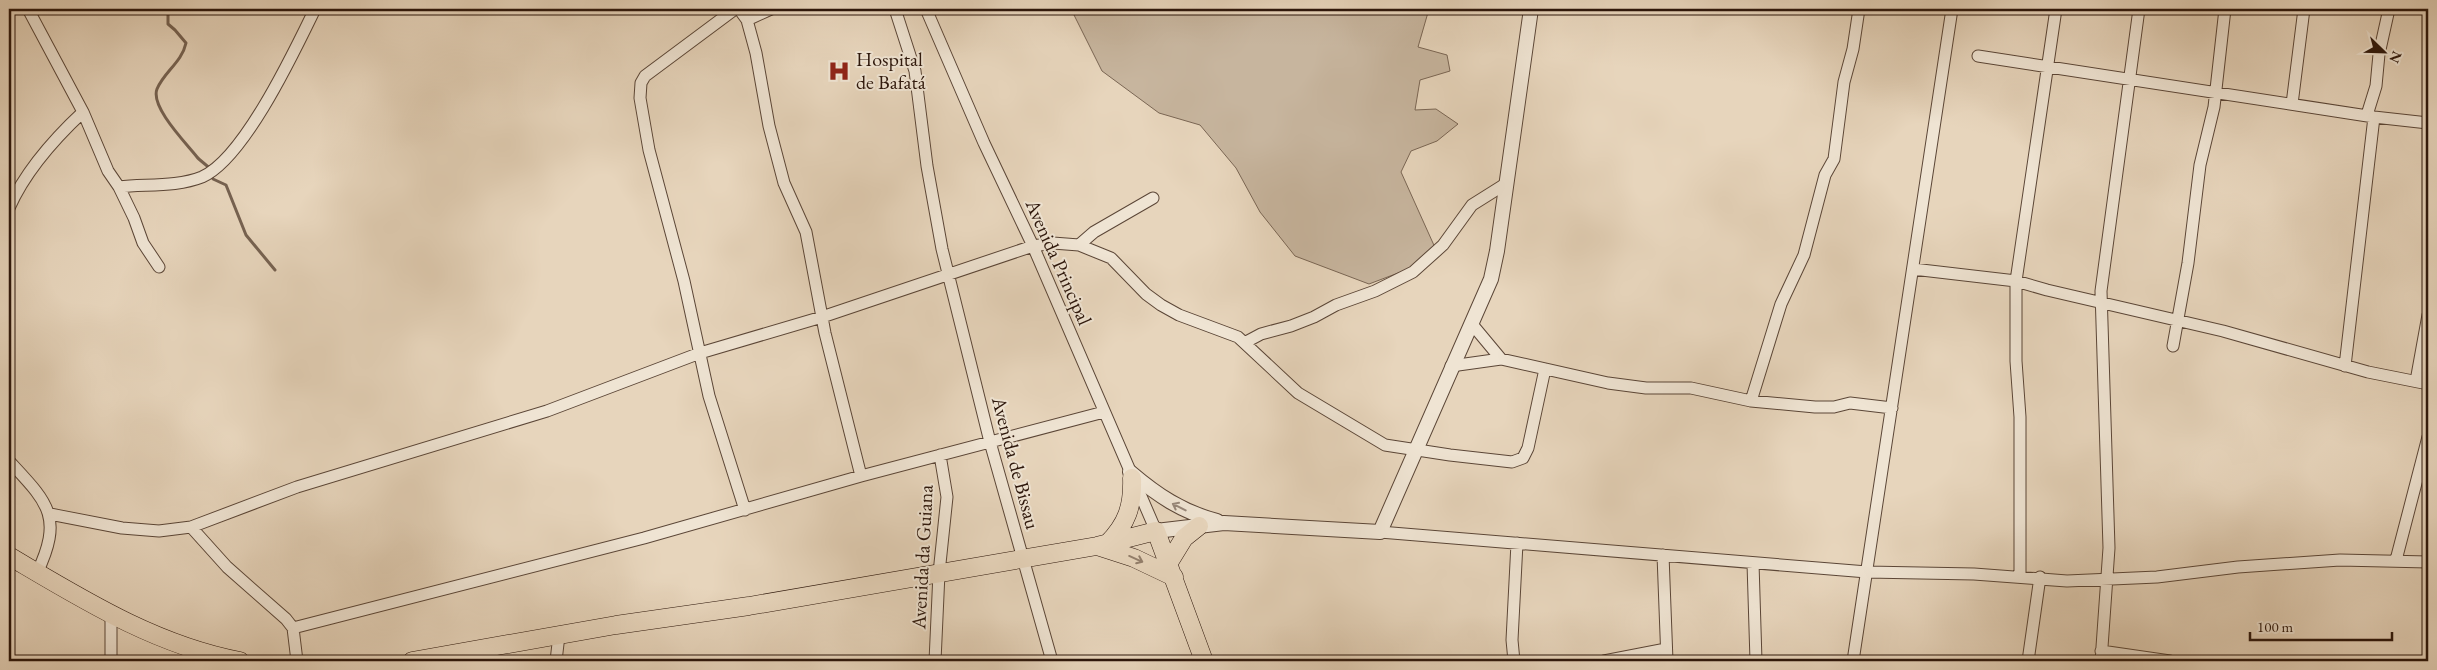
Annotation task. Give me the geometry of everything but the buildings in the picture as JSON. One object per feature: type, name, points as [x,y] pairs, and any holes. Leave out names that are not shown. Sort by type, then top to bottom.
[{"type":"main road","points":[[1102,545],[1120,531],[1127,518],[1133,492],[1131,475]]},
{"type":"main road","points":[[1171,571],[1184,538],[1200,526]]},
{"type":"main road","points":[[412,661],[559,635],[750,606],[1102,545],[1156,531],[1204,661]]},
{"type":"main road","points":[[1102,545],[1171,571]]},
{"type":"main road","points":[[9,556],[111,616],[198,652],[240,661]]},
{"type":"street","points":[[28,9],[82,112],[143,243],[159,267]]},
{"type":"street","points":[[119,188],[189,181],[204,176],[219,166],[264,107],[315,9]]},
{"type":"street","points":[[735,9],[645,76],[640,91],[649,150],[684,281],[709,396],[745,510]]},
{"type":"street","points":[[739,9],[747,20],[756,53],[769,126],[784,183],[806,232],[822,317],[860,476]]},
{"type":"street","points":[[747,20],[771,9]]},
{"type":"street","name":"Avenida de Bissau","points":[[896,9],[915,71],[927,166],[948,274],[990,442],[1052,661]]},
{"type":"street","name":"Avenida Principal","points":[[926,9],[1156,531]]},
{"type":"street","points":[[1380,532],[1414,450],[1491,279],[1507,183],[1531,9]]},
{"type":"street","points":[[1751,401],[1781,304],[1804,255],[1825,175],[1834,159],[1844,82],[1853,48],[1859,9]]},
{"type":"street","points":[[1853,661],[1952,9]]},
{"type":"street","points":[[2020,576],[2020,418],[2016,361],[2016,281],[2034,165],[2046,66],[2056,9]]},
{"type":"street","points":[[2139,9],[2131,78],[2103,263],[2100,303],[2108,511],[2107,580],[2101,656],[2170,661]]},
{"type":"street","points":[[2173,346],[2188,263],[2200,165],[2216,92],[2225,9]]},
{"type":"street","points":[[2292,104],[2304,9]]},
{"type":"street","points":[[2345,366],[2371,116],[2379,54],[2389,9]]},
{"type":"street","points":[[1978,56],[2131,78],[2192,90],[2428,123]]},
{"type":"street","points":[[9,208],[37,162],[62,131],[82,112]]},
{"type":"street","points":[[1246,342],[1261,334],[1291,326],[1314,317],[1336,305],[1376,291],[1413,272],[1443,245],[1472,205],[1507,183]]},
{"type":"street","points":[[1079,246],[1094,232],[1153,198]]},
{"type":"street","points":[[50,514],[122,528],[159,531],[191,527],[297,487],[547,411],[700,353],[822,317],[1032,246],[1053,243],[1079,246],[1111,258],[1146,294],[1161,305],[1179,315],[1238,337],[1246,342],[1280,377],[1320,408],[1385,445],[1512,462],[1522,458],[1528,448],[1545,368]]},
{"type":"street","points":[[1913,269],[2016,281],[2100,303],[2178,320],[2345,366],[2428,384]]},
{"type":"street","points":[[2416,381],[2428,315]]},
{"type":"street","points":[[1471,323],[1501,359]]},
{"type":"street","points":[[1452,366],[1501,359],[1608,383],[1646,388],[1691,388],[1751,401],[1815,407],[1834,407],[1850,403],[1892,408]]},
{"type":"street","points":[[293,628],[625,543],[860,476],[1104,412]]},
{"type":"street","points":[[2396,560],[2428,437]]},
{"type":"street","name":"Avenida da Guiana","points":[[935,661],[939,573],[947,497],[940,455]]},
{"type":"street","points":[[9,461],[41,498],[50,514],[51,532],[48,548],[38,573]]},
{"type":"street","points":[[1131,475],[1174,506],[1196,516],[1224,523]]},
{"type":"street","points":[[1156,531],[1224,523],[1380,532],[1867,572],[2020,576],[2067,581],[2178,576],[2213,569],[2292,562],[2396,560],[2428,562]]},
{"type":"street","points":[[191,527],[227,567],[250,589],[278,611],[293,628],[297,661]]},
{"type":"street","points":[[1514,661],[1512,640],[1517,543]]},
{"type":"street","points":[[1663,555],[1667,661]]},
{"type":"street","points":[[1753,563],[1756,661]]},
{"type":"street","points":[[2028,661],[2040,577]]},
{"type":"street","points":[[111,616],[111,661]]},
{"type":"street","points":[[556,661],[559,635]]},
{"type":"street","points":[[1604,661],[1666,649]]},
{"type":"shaded area","points":[[1069,9],[1429,9],[1418,47],[1447,55],[1450,71],[1420,80],[1415,110],[1436,109],[1458,124],[1437,141],[1411,151],[1401,172],[1437,252],[1414,267],[1369,284],[1295,256],[1260,212],[1236,168],[1200,125],[1159,113],[1102,71],[1072,11]]},
{"type":"waterway","points":[[168,9],[168,24],[186,43],[181,56],[157,89],[156,97],[159,105],[178,135],[209,168],[213,179],[226,185],[246,235],[275,270]]},
{"type":"place","name":"Hospital de Bafatá","points":[[839,71]]}]
